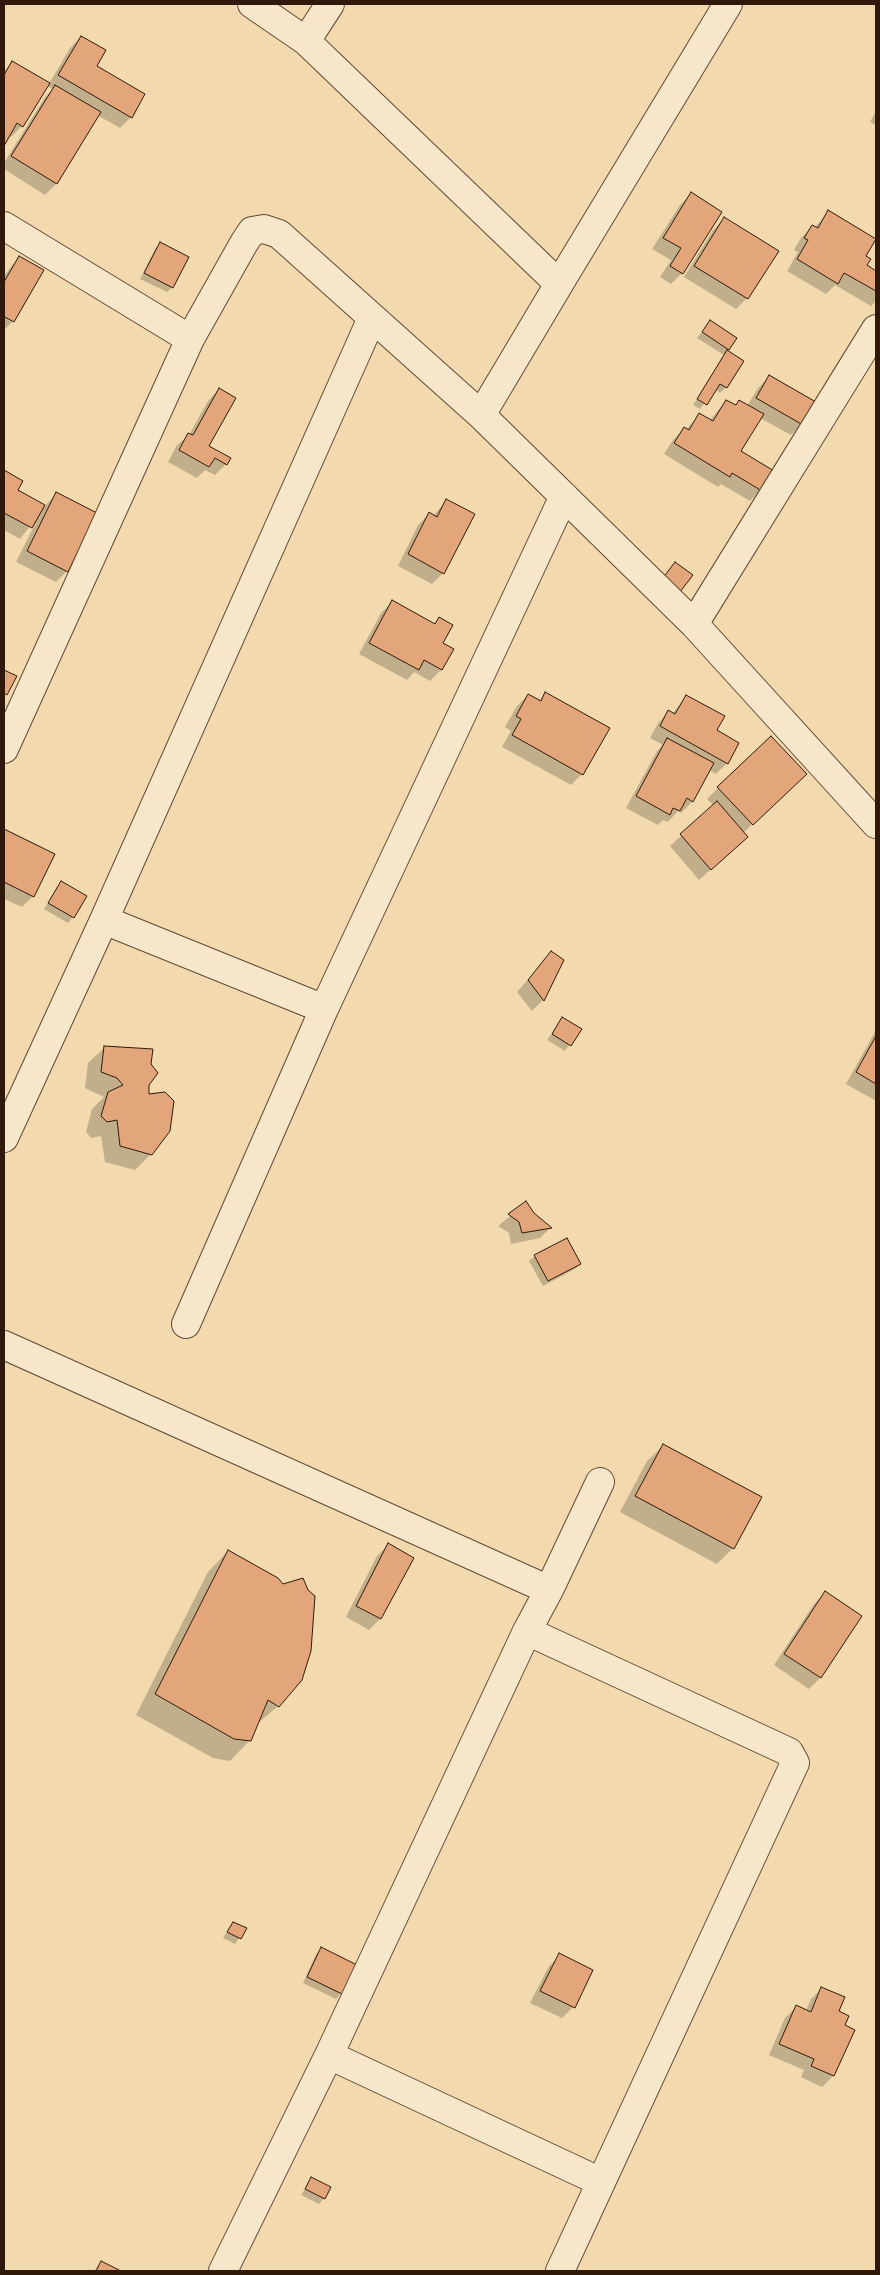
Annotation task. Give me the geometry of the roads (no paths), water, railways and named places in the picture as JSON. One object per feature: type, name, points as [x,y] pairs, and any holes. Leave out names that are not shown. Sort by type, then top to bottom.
[{"type":"street","points":[[252,4],[306,41],[559,284]]},
{"type":"street","points":[[306,41],[330,4]]},
{"type":"street","points":[[481,415],[728,4]]},
{"type":"street","points":[[4,226],[190,339]]},
{"type":"street","points":[[4,749],[190,339],[244,242],[252,231],[264,229],[279,234],[481,415],[694,624],[876,824]]},
{"type":"street","points":[[4,1138],[104,920],[372,318]]},
{"type":"street","points":[[694,624],[876,329]]},
{"type":"street","points":[[186,1324],[324,1009],[564,496]]},
{"type":"street","points":[[104,920],[324,1009]]},
{"type":"street","points":[[4,1345],[550,1590]]},
{"type":"street","points":[[223,2271],[329,2055],[527,1631],[550,1590],[600,1482]]},
{"type":"street","points":[[527,1631],[789,1752],[795,1764],[560,2271]]},
{"type":"street","points":[[329,2055],[601,2182]]}]
